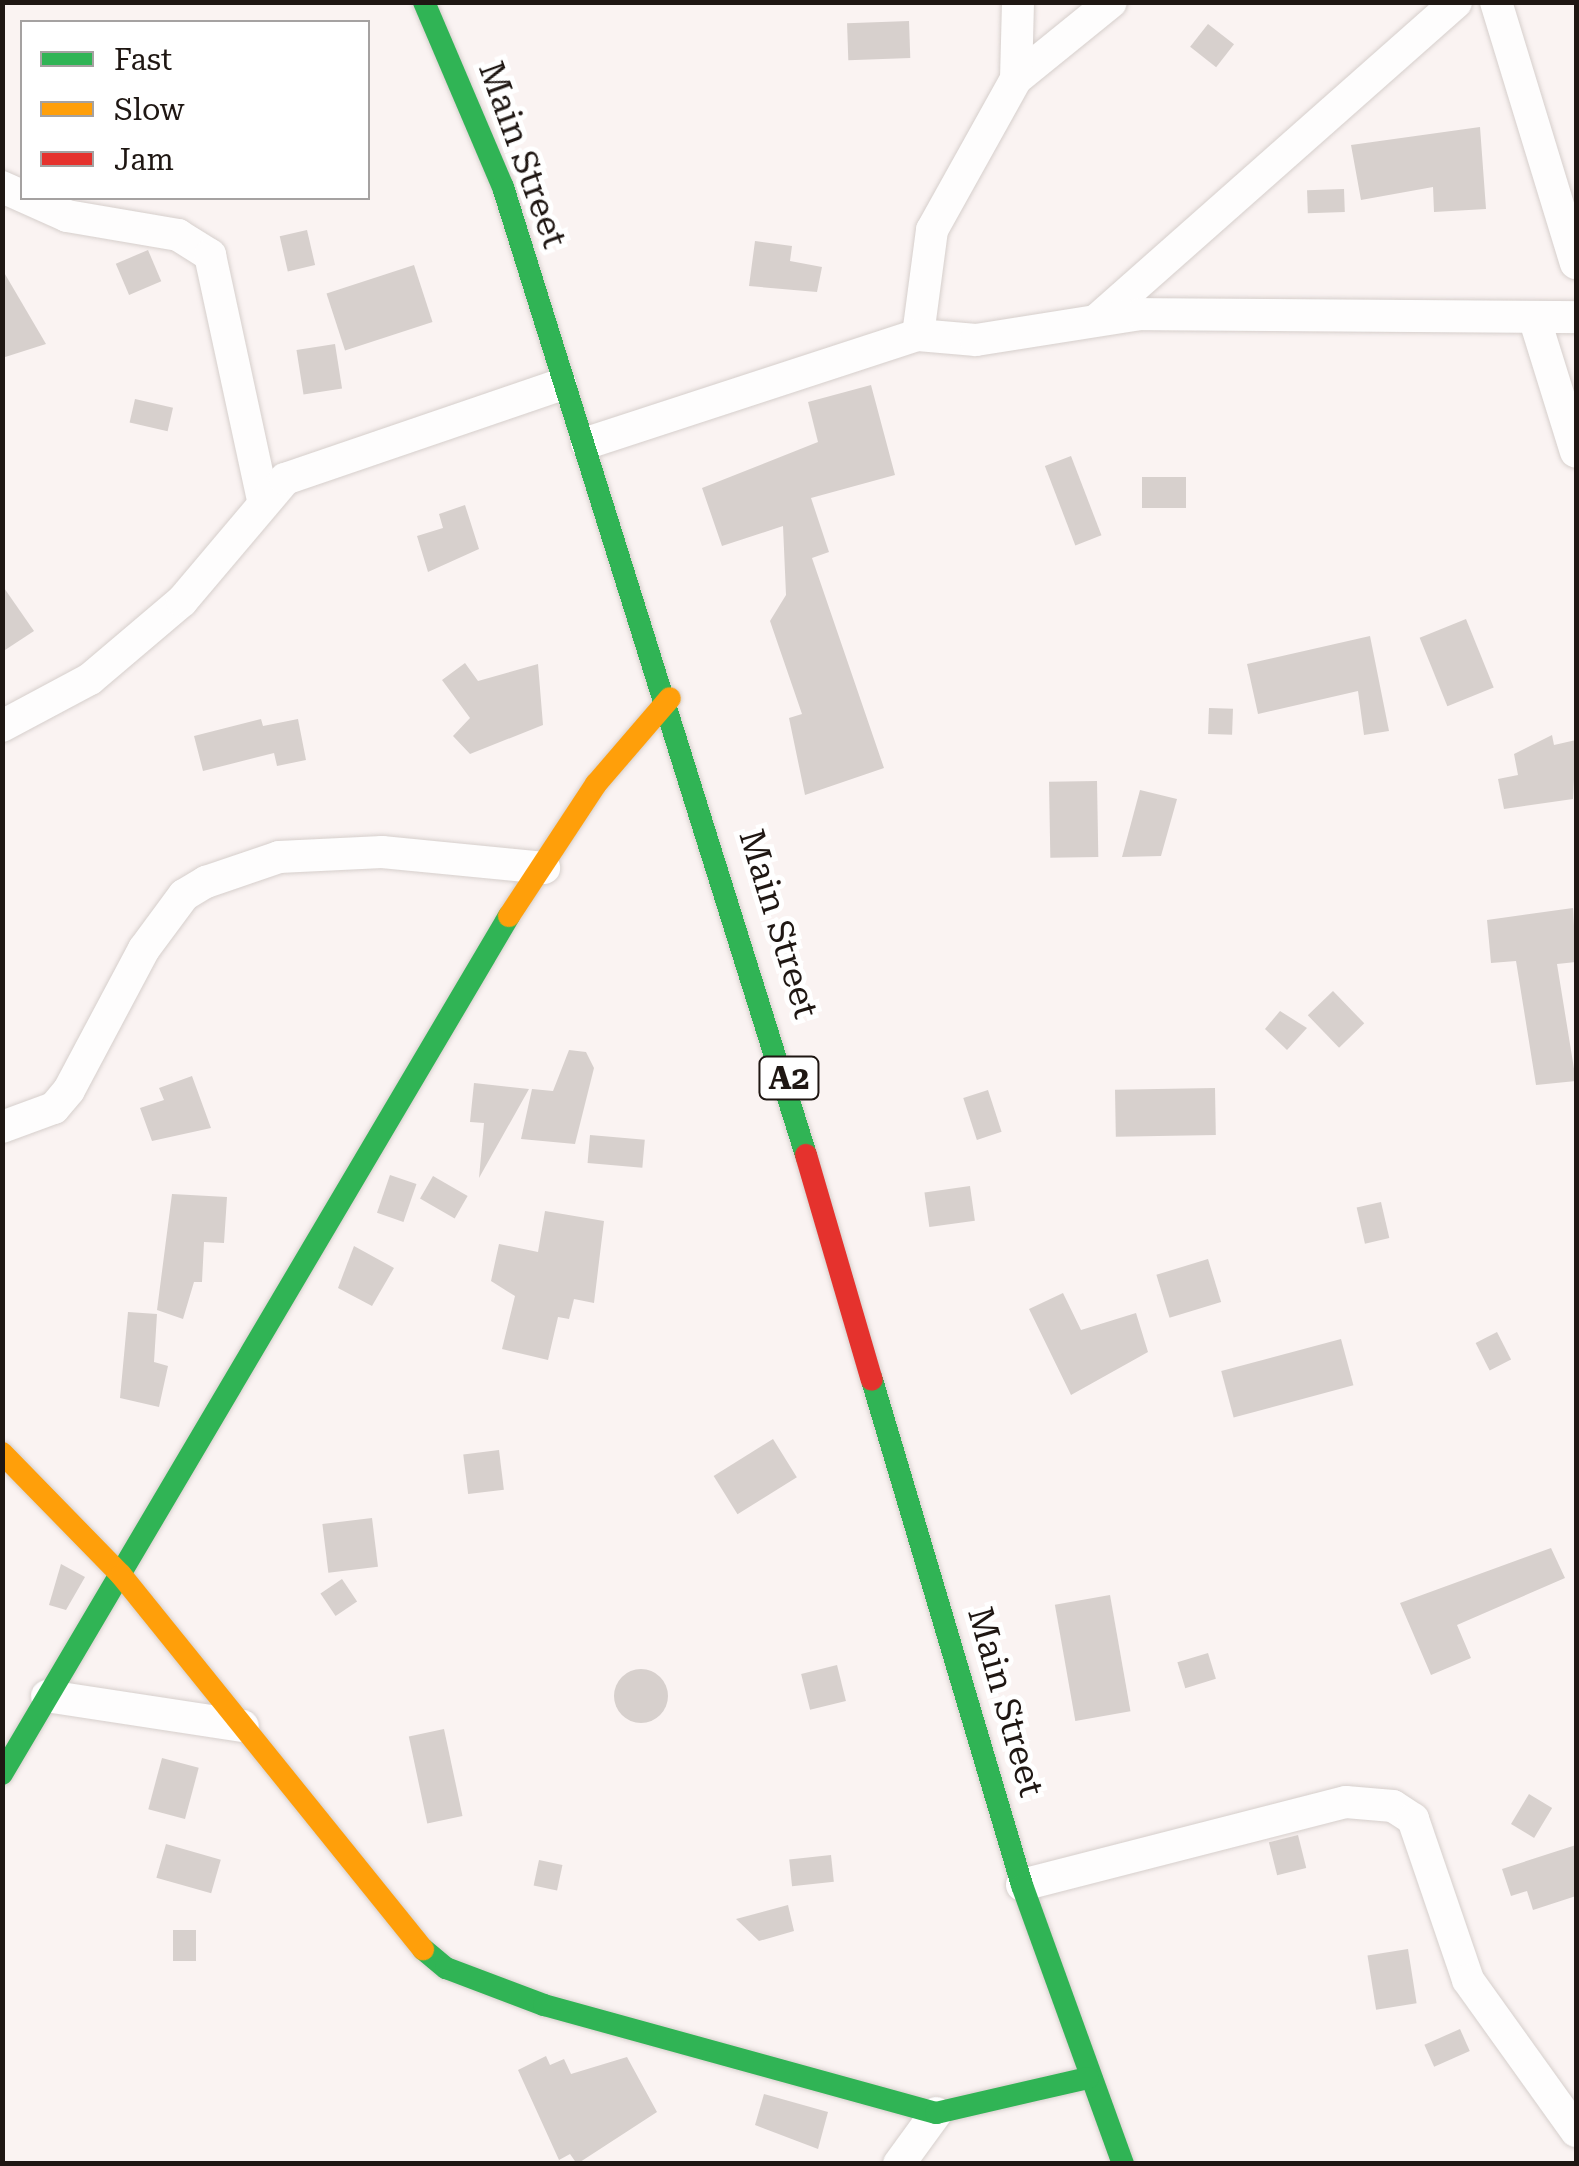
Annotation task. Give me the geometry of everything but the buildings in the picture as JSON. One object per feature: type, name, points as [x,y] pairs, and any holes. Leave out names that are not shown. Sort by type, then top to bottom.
[{"type":"main road","name":"Main Street","points":[[424,2],[503,187],[560,385],[587,443],[670,698],[1022,1885],[1088,2078],[1123,2164]]},
{"type":"main road","points":[[2,1774],[446,1012],[596,784],[670,698]]},
{"type":"main road","points":[[2,1453],[121,1574],[417,1944],[446,1968],[544,2005],[936,2114],[1088,2078]]},
{"type":"street","points":[[1016,79],[1018,2]]},
{"type":"street","points":[[918,335],[932,230],[1016,79],[1112,2]]},
{"type":"street","points":[[1098,319],[1456,2]]},
{"type":"street","points":[[1496,2],[1576,262]]},
{"type":"street","points":[[32,200],[68,216],[178,235],[210,256],[263,500]]},
{"type":"street","points":[[587,443],[918,335],[976,340],[1098,319],[1320,310],[1576,318]]},
{"type":"street","points":[[1534,318],[1576,452]]},
{"type":"street","points":[[2,726],[90,679],[182,601],[263,500],[310,465],[560,385]]},
{"type":"street","points":[[2,1127],[54,1108],[69,1090],[144,949],[184,896],[206,882],[279,857],[382,852],[544,868]]},
{"type":"street","points":[[47,1696],[243,1726]]},
{"type":"street","points":[[1022,1885],[1346,1802],[1393,1806],[1413,1819],[1468,1980],[1576,2130]]},
{"type":"street","points":[[899,2164],[936,2114]]},
{"type":"traffic: fast","points":[[424,2],[503,187],[806,1155]]},
{"type":"traffic: fast","points":[[2,1774],[509,916]]},
{"type":"traffic: fast","points":[[872,1380],[1022,1885],[1123,2164]]},
{"type":"traffic: fast","points":[[423,1949],[446,1968],[544,2005],[936,2113],[1088,2078]]},
{"type":"traffic: slow","points":[[509,916],[596,784],[670,698]]},
{"type":"traffic: slow","points":[[2,1453],[121,1575],[423,1949]]},
{"type":"traffic: jam","points":[[806,1155],[872,1380]]}]
